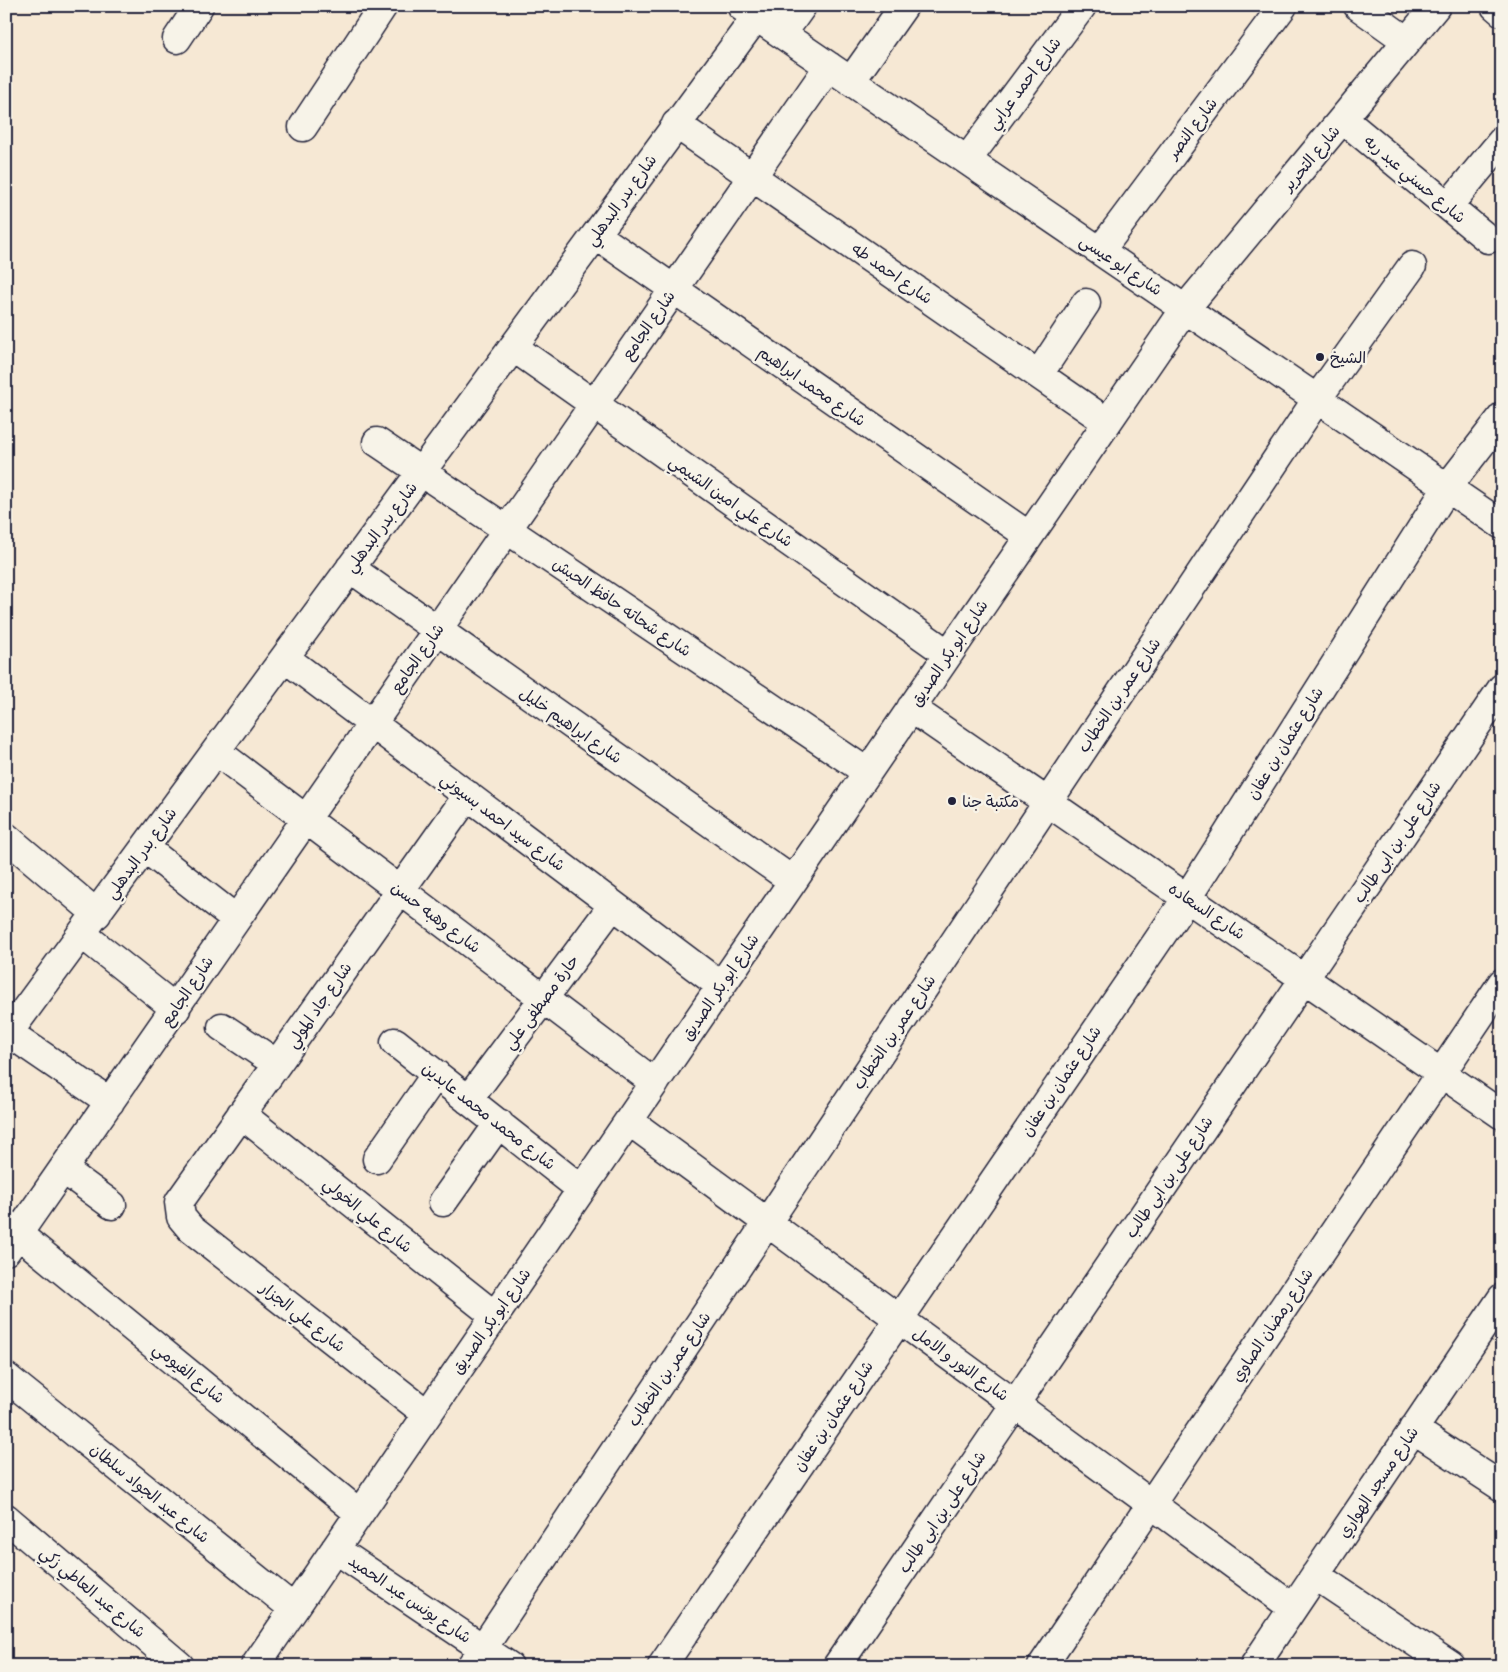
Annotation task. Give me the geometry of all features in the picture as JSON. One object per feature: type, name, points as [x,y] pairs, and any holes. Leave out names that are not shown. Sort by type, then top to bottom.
[{"type":"street","points":[[177,39],[199,6]]},
{"type":"street","points":[[303,127],[383,6]]},
{"type":"street","points":[[782,34],[802,6]]},
{"type":"street","name":"شارع الجامع","points":[[10,1236],[63,1169],[176,1009],[236,919],[506,529],[753,177],[840,74],[904,6]]},
{"type":"street","name":"شارع احمد عرابي","points":[[967,160],[1082,6]]},
{"type":"street","name":"شارع النصر","points":[[1100,251],[1283,6]]},
{"type":"street","points":[[1358,6],[1407,41]]},
{"type":"street","name":"شارع التحرير","points":[[1185,309],[1436,6]]},
{"type":"street","points":[[1495,6],[1502,12]]},
{"type":"street","name":"شارع ابو عيسى","points":[[748,11],[1502,525]]},
{"type":"street","name":"شارع بدر البدهلي","points":[[8,1034],[596,235],[676,124],[748,11]]},
{"type":"street","name":"شارع حسني عبد ربه","points":[[1343,119],[1488,239]]},
{"type":"street","name":"شارع احمد طه","points":[[676,124],[1107,422]]},
{"type":"street","points":[[1448,206],[1502,141]]},
{"type":"street","name":"شارع محمد ابراهيم","points":[[596,235],[1029,536]]},
{"type":"street","name":"شارع عمر بن الخطاب","points":[[477,1657],[1317,399],[1412,266]]},
{"type":"street","points":[[1039,374],[1086,302]]},
{"type":"street","name":"شارع ابو بكر الصديق","points":[[255,1666],[1185,309]]},
{"type":"street","name":"شارع علي امين الشيمي","points":[[513,347],[948,654]]},
{"type":"street","name":"شارع عثمان بن عفان","points":[[662,1666],[1186,898],[1447,488],[1502,417]]},
{"type":"street","name":"شارع شحاته حافظ الحبش","points":[[377,442],[867,772]]},
{"type":"street","name":"شارع ابراهيم خليل","points":[[350,568],[793,881]]},
{"type":"street","name":"شارع سيد احمد بسيوني","points":[[285,658],[721,986]]},
{"type":"street","name":"شارع على بن ابى طالب","points":[[837,1666],[1502,688]]},
{"type":"street","name":"شارع السعاده","points":[[911,708],[1502,1115]]},
{"type":"street","name":"شارع وهبه حسن","points":[[216,751],[655,1082]]},
{"type":"street","name":"شارع جاد المولي","points":[[181,1217],[179,1202],[468,795]]},
{"type":"street","points":[[6,837],[89,924],[176,1009]]},
{"type":"street","points":[[144,848],[236,919]]},
{"type":"street","name":"حارة مصطفى علي","points":[[468,1100],[613,905]]},
{"type":"street","name":"شارع رمضان الصاوي","points":[[1042,1666],[1502,983]]},
{"type":"street","points":[[222,1027],[277,1064]]},
{"type":"street","points":[[8,1034],[110,1102]]},
{"type":"street","name":"شارع محمد محمد عابدين","points":[[396,1042],[581,1189]]},
{"type":"street","points":[[377,1159],[436,1074]]},
{"type":"street","name":"شارع علي الخولي","points":[[241,1114],[495,1316]]},
{"type":"street","name":"شارع النور و الامل","points":[[628,1121],[1293,1608]]},
{"type":"street","points":[[443,1202],[499,1124]]},
{"type":"street","points":[[63,1169],[112,1205]]},
{"type":"street","name":"شارع علي الجزار","points":[[181,1217],[191,1229],[427,1414]]},
{"type":"street","name":"شارع الفيومي","points":[[10,1236],[359,1513]]},
{"type":"street","name":"شارع مسجد الهواري","points":[[1254,1666],[1502,1298]]},
{"type":"street","name":"شارع عبد الجواد سلطان","points":[[6,1377],[294,1609]]},
{"type":"street","points":[[1413,1429],[1502,1487]]},
{"type":"street","name":"شارع عبد العاطي زكي","points":[[6,1518],[180,1666]]},
{"type":"street","name":"شارع يونس عبد الحميد","points":[[335,1549],[477,1657],[509,1666]]},
{"type":"street","points":[[1315,1576],[1451,1666]]},
{"type":"place","name":"الشيخ","points":[[1320,357]]},
{"type":"place","name":"مكتبة جنا","points":[[952,801]]}]
